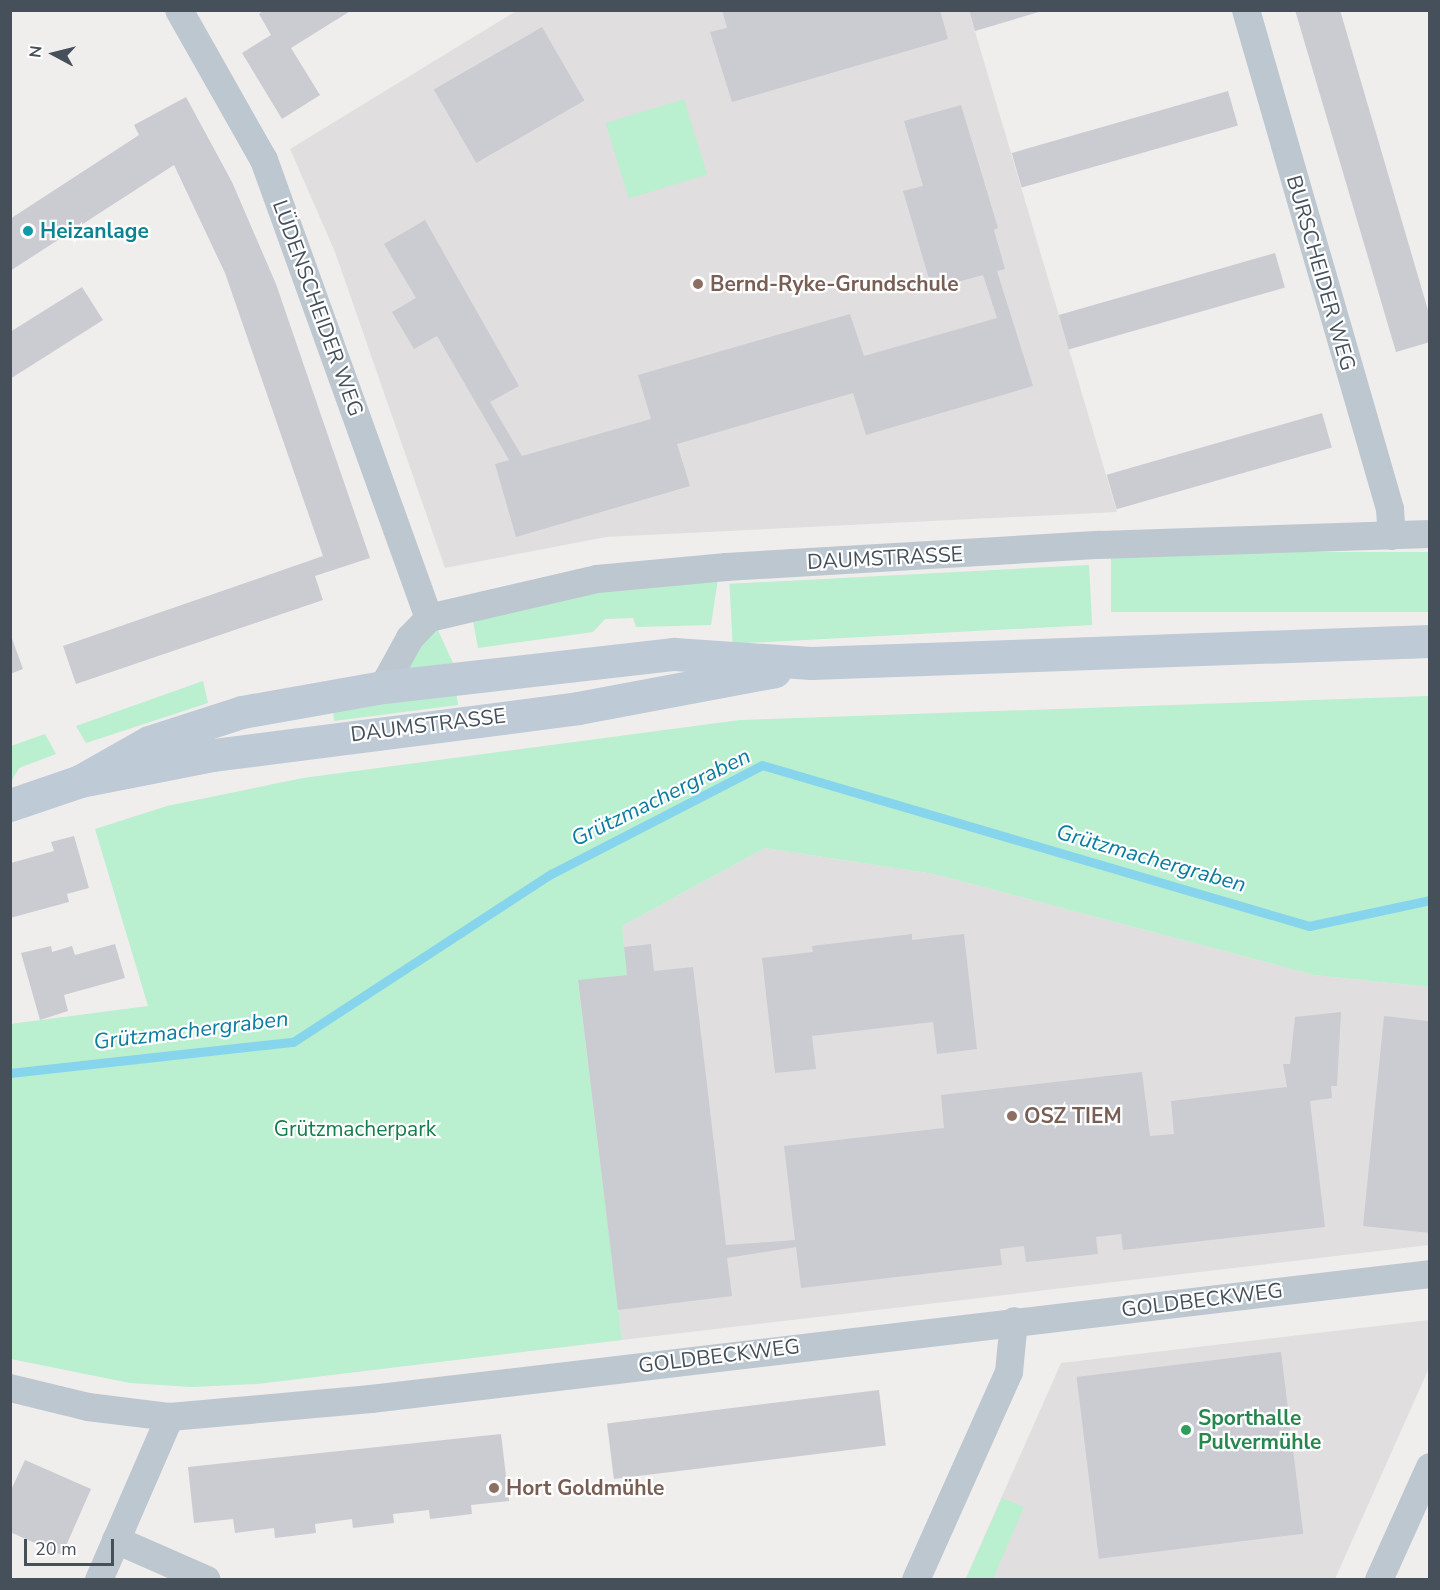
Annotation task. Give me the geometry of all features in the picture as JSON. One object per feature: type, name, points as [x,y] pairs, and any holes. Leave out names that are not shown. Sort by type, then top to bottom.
[{"type":"main road","name":"DAUMSTRASSE","points":[[81,781],[150,742],[242,712],[382,687],[674,654],[811,663],[1430,641]]},
{"type":"main road","name":"DAUMSTRASSE","points":[[10,805],[81,781],[301,741],[578,708],[811,663]]},
{"type":"street","name":"LÜDENSCHEIDER WEG","points":[[179,10],[264,160],[429,618]]},
{"type":"street","name":"BURSCHEIDER WEG","points":[[1246,10],[1390,509],[1392,536]]},
{"type":"street","name":"DAUMSTRASSE","points":[[382,687],[410,638],[429,618],[597,579],[726,567],[1100,545],[1430,534]]},
{"type":"street","name":"GOLDBECKWEG","points":[[10,1388],[88,1407],[170,1417],[371,1399],[1014,1321],[1430,1274]]},
{"type":"street","points":[[916,1580],[1009,1372],[1014,1321]]},
{"type":"street","points":[[99,1580],[170,1417]]},
{"type":"street","points":[[1379,1580],[1430,1467]]},
{"type":"street","points":[[116,1540],[207,1580]]},
{"type":"shaded area","name":"Bernd-Ryke-Grundschule","points":[[516,11],[969,11],[1117,512],[606,537],[445,568],[335,252],[290,149]]},
{"type":"shaded area","name":"OSZ TIEM","points":[[765,848],[934,874],[1314,975],[1429,987],[1429,1245],[622,1340],[578,980],[627,975],[622,926]]},
{"type":"shaded area","points":[[1429,1320],[1429,1368],[1335,1579],[965,1580],[1061,1363]]},
{"type":"green space","points":[[684,99],[707,175],[629,199],[606,123]]},
{"type":"green space","points":[[1111,552],[1429,552],[1429,612],[1111,612]]},
{"type":"green space","points":[[1089,565],[1092,625],[733,644],[729,584]]},
{"type":"green space","points":[[718,579],[711,625],[636,627],[633,618],[605,619],[593,632],[478,648],[472,616],[567,593]]},
{"type":"green space","points":[[436,626],[453,663],[398,670]]},
{"type":"green space","points":[[203,681],[208,703],[86,743],[76,726]]},
{"type":"green space","points":[[456,692],[458,705],[334,721],[333,710]]},
{"type":"green space","name":"Grützmacherpark","points":[[1429,696],[1429,987],[1314,975],[934,874],[765,848],[622,926],[627,975],[578,981],[622,1340],[257,1384],[191,1387],[130,1383],[11,1359],[10,1024],[148,1006],[95,829],[167,806],[303,778],[740,720]]},
{"type":"green space","points":[[45,734],[56,754],[19,768],[11,782],[11,746]]},
{"type":"green space","points":[[1002,1498],[1024,1507],[993,1579],[966,1579]]},
{"type":"building","points":[[264,10],[352,10],[291,48],[320,95],[282,119],[242,53],[271,35],[259,14]]},
{"type":"building","points":[[722,10],[940,10],[948,39],[732,102],[710,32],[727,28]]},
{"type":"building","points":[[969,10],[1042,10],[1042,11],[975,31]]},
{"type":"building","points":[[1295,10],[1340,10],[1430,317],[1430,342],[1396,352]]},
{"type":"building","points":[[542,27],[584,101],[476,163],[434,90]]},
{"type":"building","points":[[1228,91],[1238,126],[1022,188],[1012,153]]},
{"type":"building","points":[[186,97],[232,182],[276,284],[370,558],[315,576],[323,600],[76,684],[63,646],[323,556],[225,273],[174,165],[10,271],[10,219],[139,135],[134,125]]},
{"type":"building","points":[[961,105],[998,228],[994,230],[1005,269],[997,271],[1033,386],[866,435],[853,393],[677,444],[690,486],[516,537],[495,464],[509,460],[437,336],[414,349],[392,312],[416,298],[384,244],[425,220],[519,386],[490,402],[522,456],[651,419],[638,375],[850,314],[864,356],[997,318],[983,275],[932,289],[903,191],[923,186],[904,121]]},
{"type":"building","points":[[1275,253],[1285,288],[1069,350],[1059,315]]},
{"type":"building","points":[[82,287],[103,320],[10,379],[10,332]]},
{"type":"building","points":[[1322,413],[1332,448],[1117,509],[1107,475]]},
{"type":"building","points":[[10,633],[23,669],[10,674]]},
{"type":"building","points":[[74,836],[89,888],[67,894],[69,902],[10,918],[11,863],[54,851],[51,842]]},
{"type":"building","points":[[912,934],[912,940],[964,934],[977,1049],[937,1054],[933,1022],[812,1036],[816,1069],[775,1073],[762,958],[813,952],[812,946]]},
{"type":"building","points":[[115,944],[125,978],[64,995],[68,1011],[40,1020],[21,953],[51,946],[52,952],[72,946],[75,955]]},
{"type":"building","points":[[651,944],[654,971],[693,967],[726,1245],[795,1240],[784,1146],[944,1128],[941,1095],[1142,1072],[1150,1136],[1174,1134],[1171,1101],[1287,1087],[1283,1064],[1290,1064],[1295,1017],[1341,1012],[1337,1086],[1331,1086],[1332,1098],[1310,1101],[1325,1227],[1123,1250],[1121,1234],[1096,1237],[1098,1254],[1026,1262],[1024,1246],[1000,1249],[1002,1265],[801,1288],[796,1247],[727,1258],[732,1296],[618,1310],[578,980],[627,975],[624,947]]},
{"type":"building","points":[[1384,1016],[1428,1021],[1430,1233],[1363,1226]]},
{"type":"building","name":"Sporthalle Pulvermühle","points":[[1281,1352],[1303,1534],[1099,1559],[1077,1377]]},
{"type":"building","points":[[879,1390],[886,1446],[614,1479],[607,1423]]},
{"type":"building","points":[[501,1434],[509,1501],[471,1505],[472,1514],[430,1519],[429,1510],[393,1514],[394,1523],[353,1528],[352,1519],[315,1524],[316,1533],[275,1538],[274,1528],[235,1533],[233,1519],[194,1523],[188,1467]]},
{"type":"building","points":[[25,1460],[91,1489],[62,1555],[10,1532],[10,1492]]},
{"type":"waterway","name":"Grützmachergraben","points":[[10,1073],[293,1042],[551,874],[762,765],[1309,926],[1430,900]]},
{"type":"place","name":"Heizanlage","points":[[28,231]]},
{"type":"place","name":"Bernd-Ryke-Grundschule","points":[[698,284]]},
{"type":"place","name":"OSZ TIEM","points":[[1012,1116]]},
{"type":"place","name":"Sporthalle Pulvermühle","points":[[1186,1430]]},
{"type":"place","name":"Hort Goldmühle","points":[[494,1488]]}]
